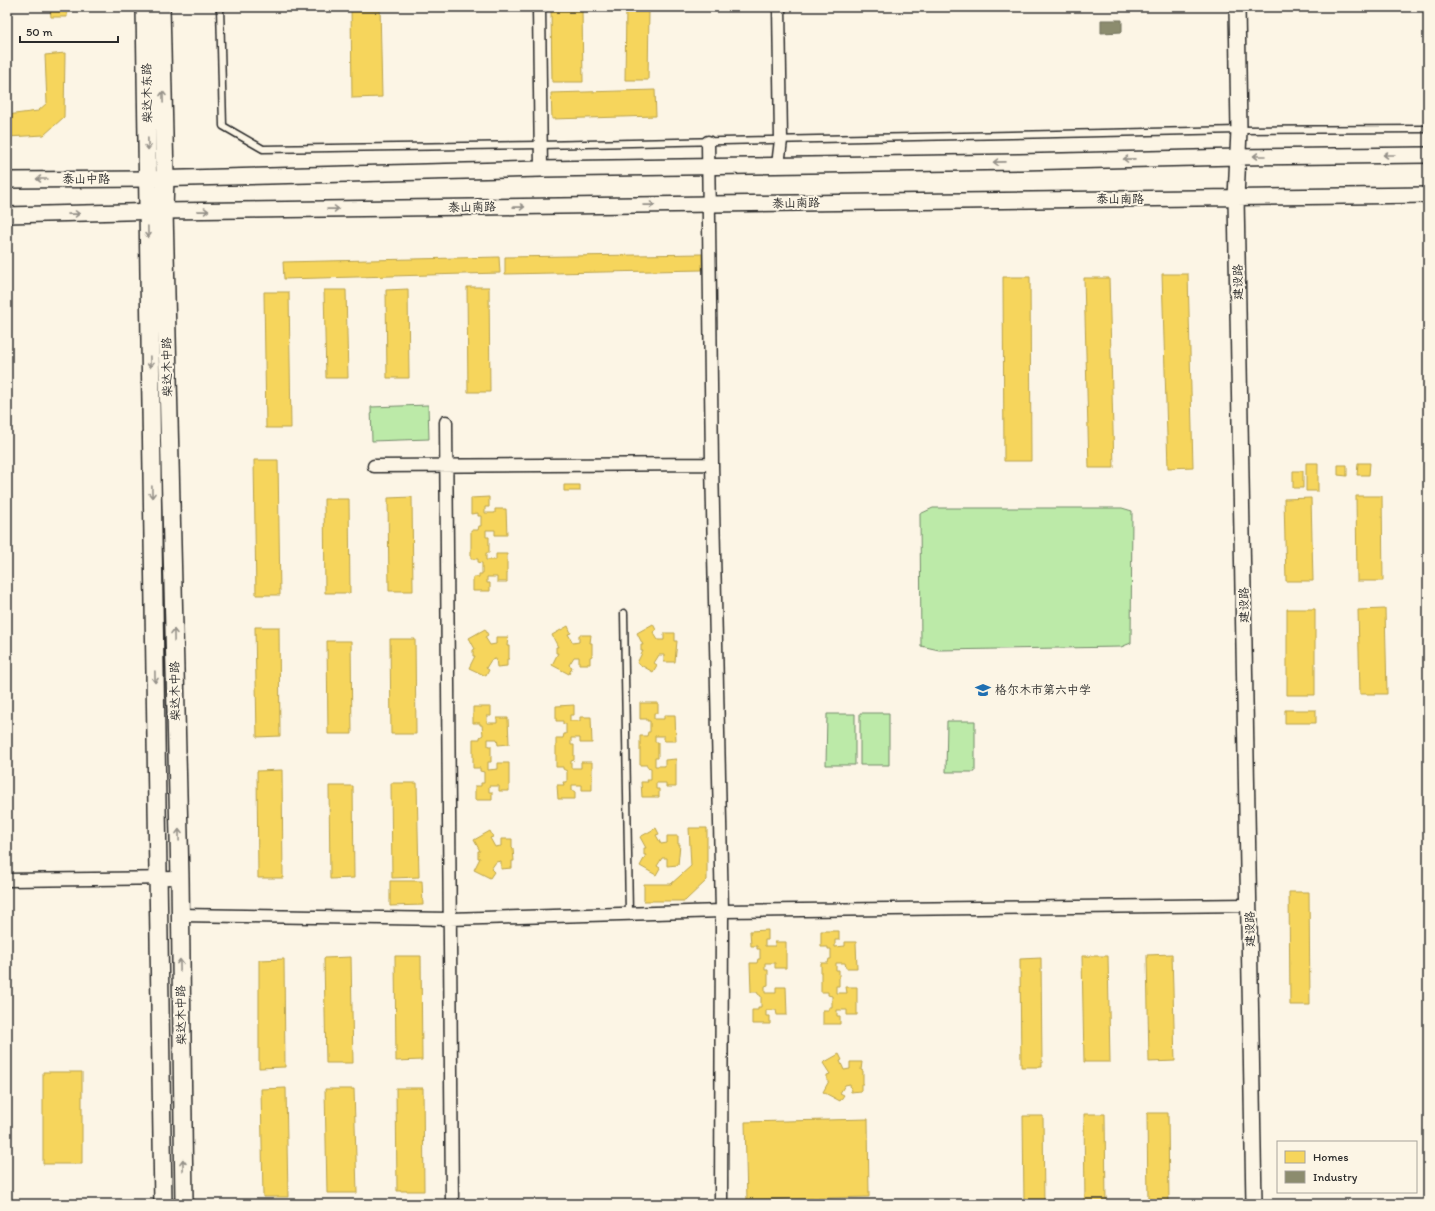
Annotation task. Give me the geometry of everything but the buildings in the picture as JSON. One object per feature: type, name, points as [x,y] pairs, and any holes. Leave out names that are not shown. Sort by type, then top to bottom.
[{"type":"main road","name":"柴达木东路","points":[[145,7],[156,178]]},
{"type":"main road","name":"柴达木东路","points":[[156,178],[161,7]]},
{"type":"main road","name":"柴达木中路","points":[[156,178],[158,879],[163,1204]]},
{"type":"main road","name":"柴达木中路","points":[[156,212],[180,878],[184,1204]]},
{"type":"street","points":[[539,7],[541,169]]},
{"type":"street","points":[[778,165],[781,140],[779,7]]},
{"type":"street","name":"建设路","points":[[1237,7],[1239,130],[1236,198],[1250,905],[1254,1204]]},
{"type":"street","points":[[708,142],[712,464],[722,911],[721,1204]]},
{"type":"street","points":[[156,178],[541,169],[1019,162],[1238,156],[1428,155]]},
{"type":"street","name":"泰山中路","points":[[7,180],[156,178]]},
{"type":"street","name":"泰山南路","points":[[156,212],[1428,195]]},
{"type":"street","points":[[7,215],[156,212]]},
{"type":"street","points":[[446,422],[452,1204]]},
{"type":"street","points":[[374,466],[712,464]]},
{"type":"street","points":[[7,880],[180,878]]},
{"type":"street","points":[[180,915],[450,919],[722,911],[1250,905]]},
{"type":"lane","points":[[220,7],[223,126],[263,149],[708,142],[1239,130],[1428,129]]},
{"type":"lane","points":[[624,613],[629,914]]},
{"type":"green space","points":[[428,405],[429,439],[372,441],[371,407]]},
{"type":"green space","points":[[933,508],[1122,508],[1132,511],[1131,643],[1121,647],[939,650],[921,646],[920,514]]},
{"type":"green space","points":[[860,713],[889,713],[889,765],[860,765]]},
{"type":"green space","points":[[827,714],[855,714],[855,765],[826,765]]},
{"type":"green space","points":[[947,721],[975,721],[975,772],[946,772]]},
{"type":"place","name":"格尔木市第六中学","points":[[983,690]]}]
